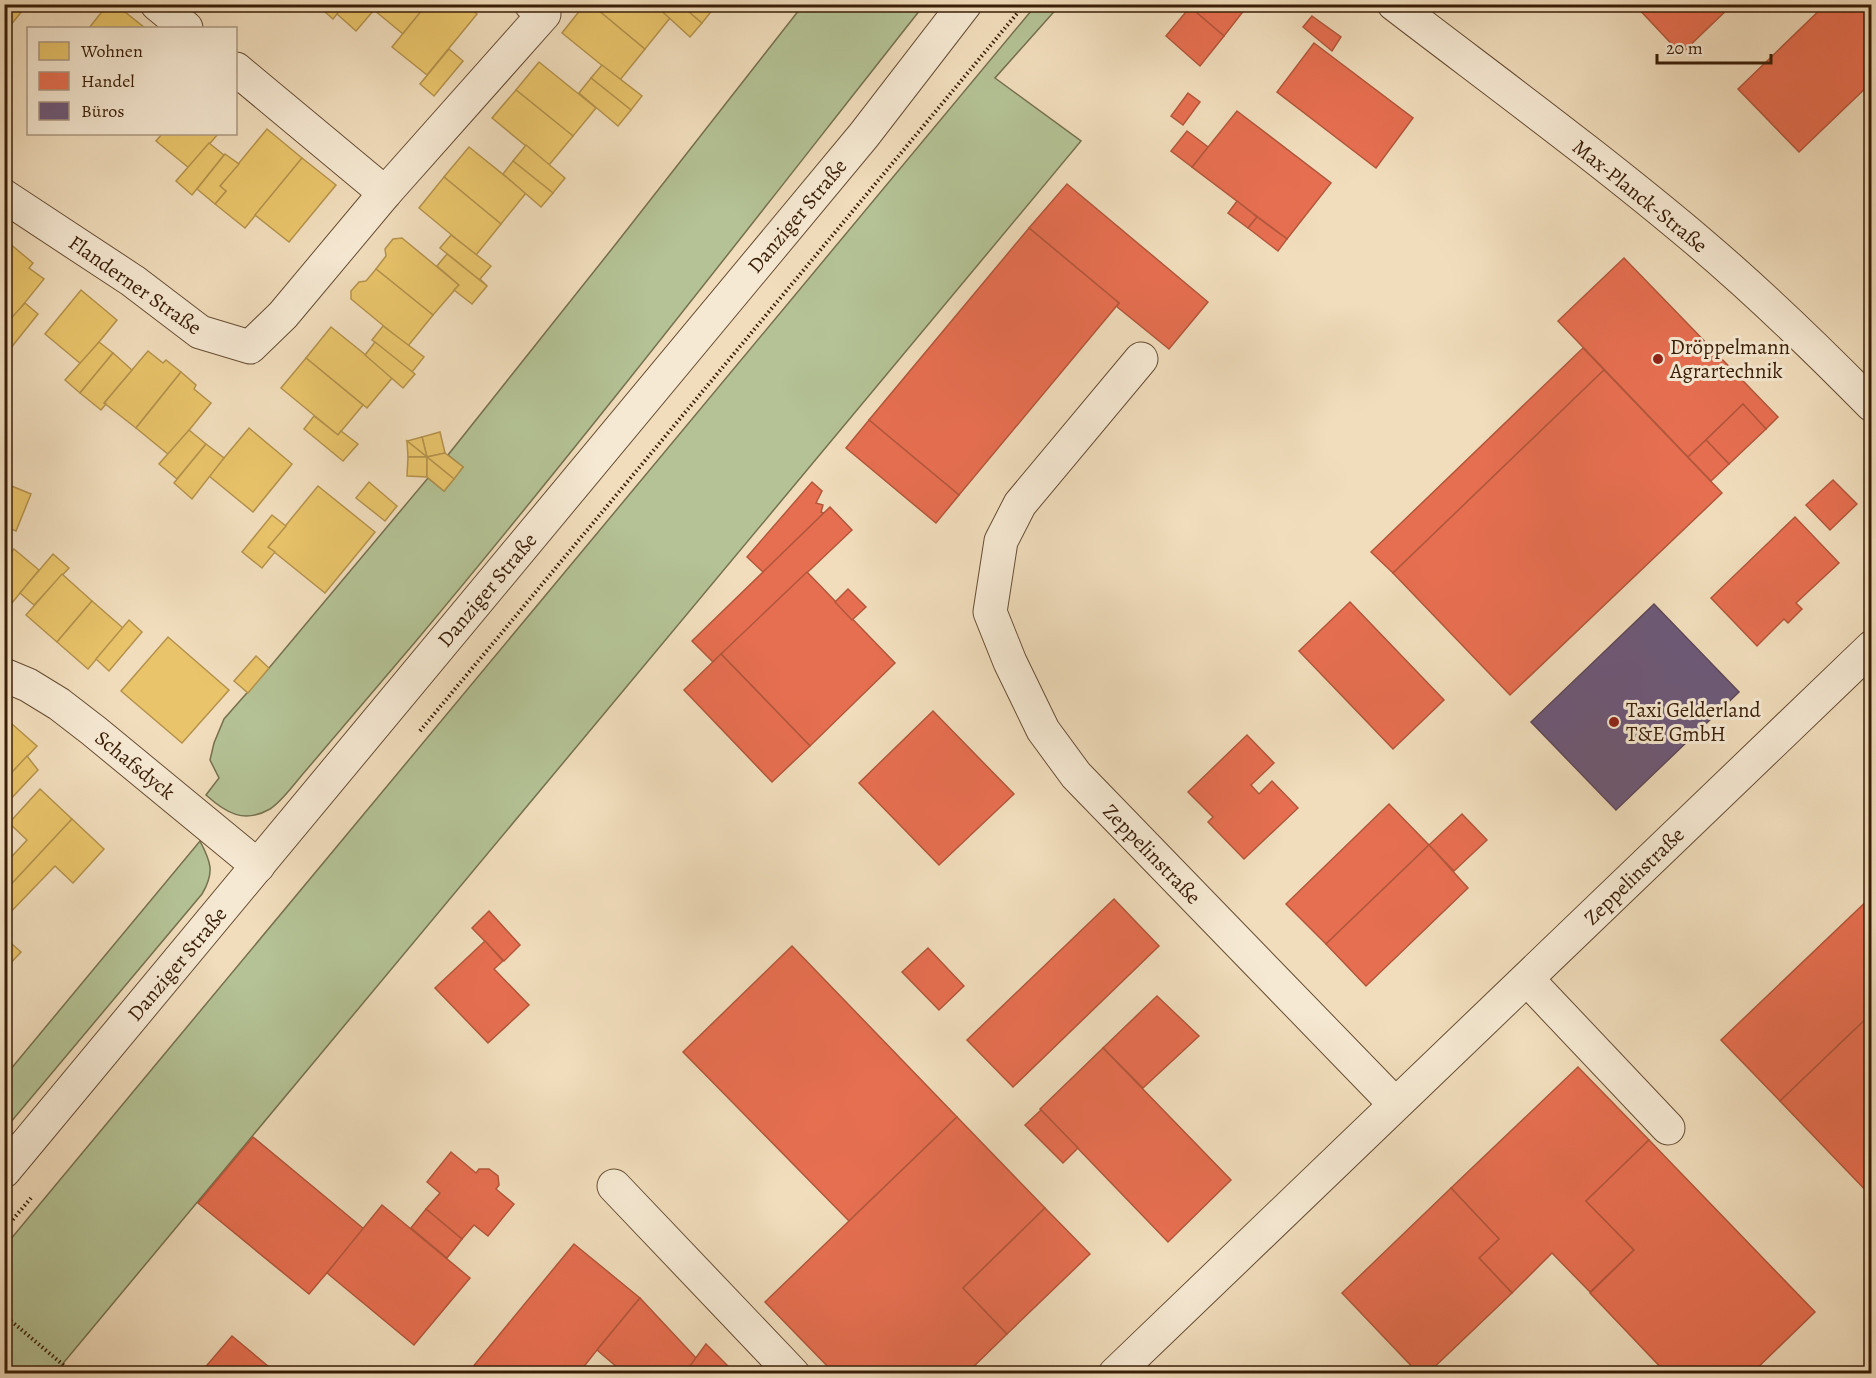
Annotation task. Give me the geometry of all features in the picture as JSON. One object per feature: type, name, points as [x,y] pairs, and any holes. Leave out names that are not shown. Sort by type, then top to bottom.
[{"type":"street","points":[[157,4],[185,27]]},
{"type":"street","name":"Danziger Straße","points":[[4,1171],[856,144],[964,4]]},
{"type":"street","name":"Max-Planck-Straße","points":[[1394,4],[1578,145],[1699,242],[1799,333],[1872,405]]},
{"type":"street","name":"Flanderner Straße","points":[[4,196],[133,281],[200,332],[250,347],[283,315],[542,8]]},
{"type":"street","points":[[237,70],[385,192]]},
{"type":"street","name":"Zeppelinstraße","points":[[1141,359],[1020,504],[1001,541],[990,612],[1010,662],[1043,730],[1076,775],[1395,1104]]},
{"type":"street","name":"Zeppelinstraße","points":[[1114,1374],[1872,647]]},
{"type":"street","name":"Schafsdyck","points":[[4,675],[28,685],[59,704],[258,866]]},
{"type":"street","points":[[1527,979],[1668,1128]]},
{"type":"street","points":[[614,1185],[793,1374]]},
{"type":"path","points":[[419,733],[1025,4]]},
{"type":"path","points":[[4,1230],[34,1195]]},
{"type":"path","points":[[4,1315],[74,1374]]},
{"type":"green space","points":[[803,5],[924,5],[545,484],[285,796],[270,809],[252,816],[236,814],[221,807],[206,795],[219,778],[210,760],[224,719],[428,478],[444,491],[463,467],[448,455]]},
{"type":"green space","points":[[1036,5],[1060,5],[995,78],[1081,141],[55,1373],[5,1374],[5,1246]]},
{"type":"green space","points":[[200,841],[210,867],[209,879],[202,894],[5,1129],[5,1076]]},
{"type":"building: Wohnen","points":[[4,4],[28,4],[9,27],[4,24]]},
{"type":"building: Wohnen","points":[[108,4],[115,4],[144,27],[90,27]]},
{"type":"building: Wohnen","points":[[316,4],[345,4],[333,19]]},
{"type":"building: Wohnen","points":[[345,4],[375,4],[372,8],[374,10],[356,31],[337,14]]},
{"type":"building: Wohnen","points":[[375,4],[427,4],[403,34],[372,8]]},
{"type":"building: Wohnen","points":[[427,4],[465,4],[477,14],[427,75],[392,47]]},
{"type":"building: Wohnen","points":[[585,4],[591,4],[645,49],[620,80],[562,33]]},
{"type":"building: Wohnen","points":[[591,4],[654,4],[670,18],[645,49]]},
{"type":"building: Wohnen","points":[[654,4],[680,4],[702,23],[690,37]]},
{"type":"building: Wohnen","points":[[680,4],[710,4],[714,8],[702,23]]},
{"type":"building: Wohnen","points":[[449,49],[463,61],[434,96],[420,84]]},
{"type":"building: Wohnen","points":[[539,62],[596,108],[573,136],[516,90]]},
{"type":"building: Wohnen","points":[[602,65],[642,96],[631,110],[591,78]]},
{"type":"building: Wohnen","points":[[591,78],[631,110],[618,126],[579,93]]},
{"type":"building: Wohnen","points":[[516,90],[573,136],[549,165],[492,118]]},
{"type":"building: Wohnen","points":[[267,129],[302,158],[245,228],[215,204],[226,191],[220,186]]},
{"type":"building: Wohnen","points":[[161,135],[217,135],[189,168],[156,141]]},
{"type":"building: Wohnen","points":[[209,143],[224,155],[192,195],[176,181]]},
{"type":"building: Wohnen","points":[[526,145],[565,178],[553,193],[513,161]]},
{"type":"building: Wohnen","points":[[469,147],[526,193],[501,224],[444,177]]},
{"type":"building: Wohnen","points":[[225,154],[239,164],[220,186],[226,191],[215,204],[197,189]]},
{"type":"building: Wohnen","points":[[302,158],[336,185],[289,242],[255,215]]},
{"type":"building: Wohnen","points":[[513,161],[553,193],[541,207],[503,174]]},
{"type":"building: Wohnen","points":[[444,177],[501,224],[476,255],[419,208]]},
{"type":"building: Wohnen","points":[[451,235],[491,266],[480,279],[487,286],[440,248]]},
{"type":"building: Wohnen","points":[[402,238],[459,285],[433,315],[376,269],[386,256],[385,249],[393,239]]},
{"type":"building: Wohnen","points":[[9,243],[33,263],[29,268],[44,279],[10,321],[4,317],[4,247]]},
{"type":"building: Wohnen","points":[[447,254],[487,286],[472,304],[454,290],[459,285],[437,266]]},
{"type":"building: Wohnen","points":[[376,269],[433,315],[408,346],[351,299],[351,291],[359,282],[366,281]]},
{"type":"building: Wohnen","points":[[81,290],[117,320],[81,364],[45,334]]},
{"type":"building: Wohnen","points":[[25,303],[38,314],[6,354],[4,326]]},
{"type":"building: Wohnen","points":[[383,326],[424,357],[412,372],[372,340]]},
{"type":"building: Wohnen","points":[[331,327],[393,377],[367,408],[306,358]]},
{"type":"building: Wohnen","points":[[99,342],[113,353],[80,393],[65,380]]},
{"type":"building: Wohnen","points":[[375,342],[415,374],[403,388],[365,355]]},
{"type":"building: Wohnen","points":[[148,351],[163,363],[166,360],[181,372],[136,428],[104,403]]},
{"type":"building: Wohnen","points":[[113,353],[132,370],[104,403],[106,404],[101,410],[80,393]]},
{"type":"building: Wohnen","points":[[306,358],[363,405],[338,435],[281,388]]},
{"type":"building: Wohnen","points":[[181,372],[196,385],[194,389],[211,403],[169,455],[136,428]]},
{"type":"building: Wohnen","points":[[314,416],[338,435],[341,431],[358,444],[343,461],[304,429]]},
{"type":"building: Wohnen","points":[[249,428],[292,464],[253,512],[209,476]]},
{"type":"building: Wohnen","points":[[189,430],[206,444],[177,479],[159,464]]},
{"type":"building: Wohnen","points":[[440,432],[445,453],[427,457],[422,437]]},
{"type":"building: Wohnen","points":[[422,437],[427,457],[407,441]]},
{"type":"building: Wohnen","points":[[407,441],[427,457],[408,457]]},
{"type":"building: Wohnen","points":[[206,444],[224,458],[192,499],[174,483]]},
{"type":"building: Wohnen","points":[[445,453],[463,467],[454,479],[427,457]]},
{"type":"building: Wohnen","points":[[408,457],[427,457],[427,477],[407,476]]},
{"type":"building: Wohnen","points":[[427,457],[454,479],[444,491],[427,477]]},
{"type":"building: Wohnen","points":[[369,482],[397,506],[385,521],[356,498]]},
{"type":"building: Wohnen","points":[[9,485],[31,494],[16,531],[4,526],[4,488],[8,489]]},
{"type":"building: Wohnen","points":[[318,486],[375,532],[325,593],[268,547]]},
{"type":"building: Wohnen","points":[[272,515],[286,526],[268,547],[275,552],[262,568],[242,552]]},
{"type":"building: Wohnen","points":[[14,549],[39,570],[7,609],[4,607],[4,561]]},
{"type":"building: Wohnen","points":[[53,554],[69,568],[34,605],[20,593]]},
{"type":"building: Wohnen","points":[[62,574],[92,601],[57,642],[26,615]]},
{"type":"building: Wohnen","points":[[92,601],[123,628],[88,669],[57,642]]},
{"type":"building: Wohnen","points":[[129,620],[142,632],[109,671],[96,659]]},
{"type":"building: Wohnen","points":[[168,637],[229,690],[182,743],[121,691]]},
{"type":"building: Wohnen","points":[[256,656],[269,668],[248,693],[234,681]]},
{"type":"building: Wohnen","points":[[12,724],[37,746],[4,781],[4,731]]},
{"type":"building: Wohnen","points":[[27,756],[38,770],[4,806],[4,781]]},
{"type":"building: Wohnen","points":[[40,789],[72,819],[4,892],[4,865],[27,840],[9,823]]},
{"type":"building: Wohnen","points":[[72,819],[104,849],[73,883],[55,866],[4,919],[4,892]]},
{"type":"building: Wohnen","points":[[4,937],[21,952],[4,970]]},
{"type":"building: Handel","points":[[1192,4],[1240,4],[1245,9],[1224,36],[1190,7]]},
{"type":"building: Handel","points":[[1634,4],[1733,4],[1681,54]]},
{"type":"building: Handel","points":[[1826,4],[1872,4],[1872,82],[1799,152],[1738,89]]},
{"type":"building: Handel","points":[[1190,7],[1224,36],[1200,66],[1166,36]]},
{"type":"building: Handel","points":[[1312,16],[1341,37],[1332,51],[1303,27]]},
{"type":"building: Handel","points":[[1314,43],[1413,118],[1376,168],[1277,92]]},
{"type":"building: Handel","points":[[1188,93],[1200,102],[1183,125],[1171,116]]},
{"type":"building: Handel","points":[[1237,111],[1331,183],[1287,239],[1192,167]]},
{"type":"building: Handel","points":[[1187,131],[1208,147],[1192,167],[1171,151]]},
{"type":"building: Handel","points":[[1067,184],[1208,302],[1169,349],[1116,306],[1119,303],[1029,228]]},
{"type":"building: Handel","points":[[1237,201],[1257,217],[1248,228],[1228,213]]},
{"type":"building: Handel","points":[[1257,217],[1287,239],[1278,251],[1248,228]]},
{"type":"building: Handel","points":[[1029,228],[1119,303],[959,495],[869,420]]},
{"type":"building: Handel","name":"Dröppelmann Agrartechnik","points":[[1624,258],[1778,417],[1766,429],[1743,404],[1688,457],[1558,321]]},
{"type":"building: Handel","points":[[1583,348],[1604,370],[1393,573],[1371,552]]},
{"type":"building: Handel","points":[[1604,370],[1722,493],[1510,695],[1393,573]]},
{"type":"building: Handel","points":[[1743,404],[1766,429],[1729,464],[1706,440]]},
{"type":"building: Handel","points":[[869,420],[959,495],[936,523],[846,448]]},
{"type":"building: Handel","points":[[1706,440],[1729,464],[1711,481],[1688,457]]},
{"type":"building: Handel","points":[[1833,480],[1857,504],[1830,530],[1806,505]]},
{"type":"building: Handel","points":[[812,482],[822,491],[816,503],[823,505],[821,512],[824,513],[763,572],[747,557]]},
{"type":"building: Handel","points":[[830,507],[852,530],[713,662],[692,641]]},
{"type":"building: Handel","points":[[1795,517],[1839,563],[1796,603],[1802,609],[1788,623],[1784,619],[1757,646],[1711,598]]},
{"type":"building: Handel","points":[[807,572],[895,663],[810,746],[721,654]]},
{"type":"building: Handel","points":[[848,589],[866,607],[852,620],[835,602]]},
{"type":"building: Handel","points":[[1350,602],[1444,700],[1393,749],[1299,651]]},
{"type":"building: Handel","points":[[721,654],[810,746],[772,782],[684,690]]},
{"type":"building: Handel","points":[[933,711],[1014,794],[939,865],[859,783]]},
{"type":"building: Handel","points":[[1247,735],[1274,763],[1251,785],[1259,794],[1272,781],[1298,808],[1244,859],[1208,822],[1213,817],[1188,792]]},
{"type":"building: Handel","points":[[1389,804],[1429,845],[1326,944],[1286,904]]},
{"type":"building: Handel","points":[[1462,814],[1487,840],[1454,871],[1429,845]]},
{"type":"building: Handel","points":[[1429,845],[1468,888],[1366,986],[1326,944]]},
{"type":"building: Handel","points":[[1872,896],[1872,1013],[1780,1101],[1721,1040]]},
{"type":"building: Handel","points":[[1114,899],[1159,946],[1013,1087],[967,1040]]},
{"type":"building: Handel","points":[[489,911],[520,945],[504,961],[472,928]]},
{"type":"building: Handel","points":[[485,941],[503,961],[494,969],[529,1005],[488,1043],[435,988]]},
{"type":"building: Handel","points":[[792,946],[957,1117],[849,1221],[683,1052]]},
{"type":"building: Handel","points":[[928,948],[964,986],[939,1010],[902,972]]},
{"type":"building: Handel","points":[[1157,996],[1199,1036],[1143,1088],[1103,1048]]},
{"type":"building: Handel","points":[[1872,1013],[1872,1197],[1780,1101]]},
{"type":"building: Handel","points":[[1103,1048],[1231,1180],[1168,1242],[1040,1109]]},
{"type":"building: Handel","points":[[1578,1067],[1649,1140],[1586,1201],[1634,1250],[1590,1292],[1552,1253],[1512,1293],[1479,1258],[1499,1239],[1451,1188]]},
{"type":"building: Handel","points":[[1041,1110],[1078,1148],[1063,1163],[1025,1125]]},
{"type":"building: Handel","points":[[957,1117],[1045,1208],[963,1288],[1007,1334],[966,1374],[835,1374],[765,1302]]},
{"type":"building: Handel","points":[[253,1137],[364,1229],[309,1294],[198,1203]]},
{"type":"building: Handel","points":[[1649,1140],[1815,1312],[1751,1374],[1667,1374],[1590,1293],[1634,1250],[1586,1201]]},
{"type":"building: Handel","points":[[451,1152],[476,1173],[479,1169],[489,1169],[498,1176],[499,1185],[496,1189],[514,1204],[488,1236],[474,1225],[462,1239],[426,1209],[440,1193],[427,1182]]},
{"type":"building: Handel","points":[[1451,1188],[1499,1239],[1479,1258],[1512,1293],[1427,1374],[1419,1374],[1342,1293]]},
{"type":"building: Handel","points":[[382,1205],[470,1278],[414,1345],[327,1273]]},
{"type":"building: Handel","points":[[1045,1208],[1090,1254],[1007,1334],[963,1288]]},
{"type":"building: Handel","points":[[426,1209],[462,1239],[447,1258],[411,1228]]},
{"type":"building: Handel","points":[[574,1244],[640,1298],[578,1374],[467,1374]]},
{"type":"building: Handel","points":[[640,1298],[697,1359],[684,1374],[625,1374],[597,1350]]},
{"type":"building: Handel","points":[[232,1336],[275,1372],[274,1374],[205,1374],[202,1371]]},
{"type":"building: Handel","points":[[706,1344],[732,1370],[729,1374],[684,1374]]},
{"type":"building: Büros","points":[[1654,604],[1739,692],[1616,810],[1531,722]]},
{"type":"place","name":"Dröppelmann Agrartechnik","points":[[1658,359]]},
{"type":"place","name":"Taxi Gelderland T&E GmbH","points":[[1614,722]]}]
